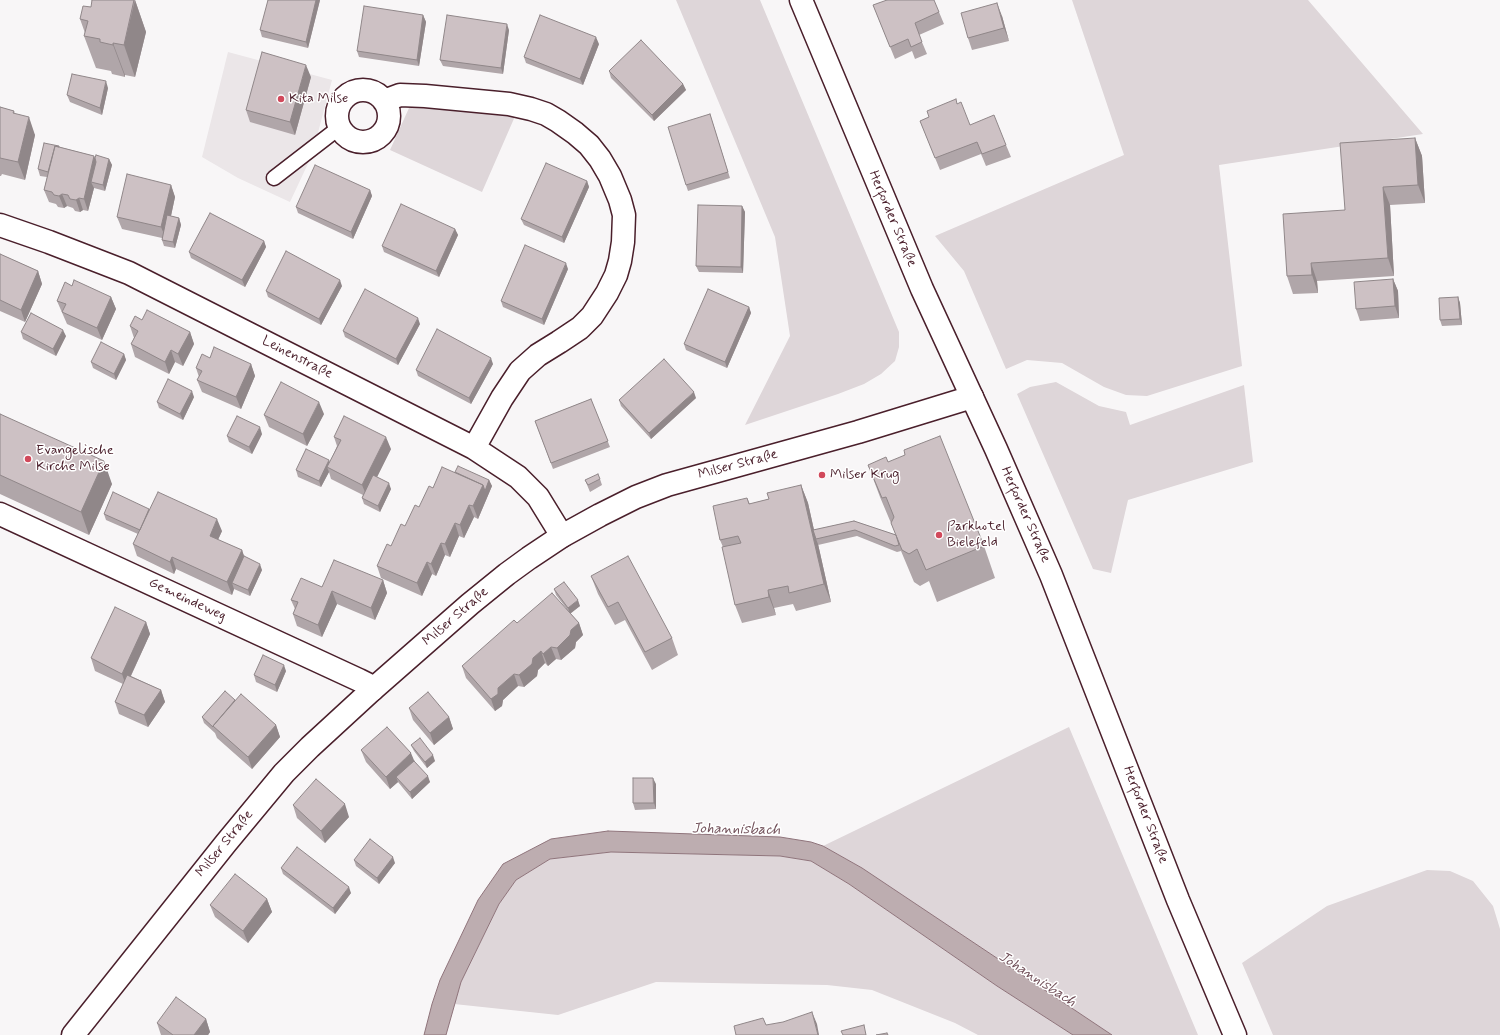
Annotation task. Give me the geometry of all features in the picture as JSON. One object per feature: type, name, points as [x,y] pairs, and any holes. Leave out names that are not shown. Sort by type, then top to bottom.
[{"type":"main road","name":"Herforder Straße","points":[[801,0],[922,290],[972,397],[1051,575],[1181,906],[1235,1035]]},
{"type":"main road","points":[[363,90],[371,92],[378,95],[388,108],[389,117],[387,125],[384,132],[377,138],[366,142],[354,140],[347,136],[340,127],[337,115],[339,108],[348,95],[363,90]]},
{"type":"main road","points":[[384,101],[400,95],[419,96],[509,104],[546,114],[575,133],[589,145],[600,159],[610,176],[620,200],[624,215],[623,242],[620,261],[616,275],[607,293],[592,316],[580,328],[538,355],[520,371],[502,398],[474,448]]},
{"type":"main road","name":"Leinenstraße","points":[[0,225],[129,273],[474,448],[518,477],[538,497],[562,536]]},
{"type":"main road","name":"Milser Straße","points":[[73,1035],[259,801],[284,773],[372,690],[507,574],[562,536],[636,497],[667,485],[858,432],[972,397]]},
{"type":"main road","name":"Gemeindeweg","points":[[0,514],[359,680],[372,690]]},
{"type":"lane","points":[[274,178],[340,127]]},
{"type":"shaded area","points":[[676,0],[760,0],[899,332],[899,347],[895,361],[881,374],[864,384],[838,394],[745,425],[790,336],[775,237]]},
{"type":"shaded area","points":[[1072,0],[1308,0],[1423,134],[1219,165],[1242,366],[1147,396],[1126,395],[1104,387],[1062,363],[1027,360],[1006,369],[964,271],[935,236],[1124,155]]},
{"type":"shaded area","points":[[228,52],[332,80],[312,155],[290,202],[238,178],[202,157]]},
{"type":"shaded area","points":[[418,103],[516,114],[482,192],[390,150],[409,108]]},
{"type":"shaded area","points":[[1056,382],[1099,406],[1126,412],[1130,425],[1244,385],[1253,462],[1128,500],[1111,573],[1093,569],[1017,394],[1030,387]]},
{"type":"shaded area","points":[[1069,727],[1198,1035],[1112,1035],[862,868],[823,846]]},
{"type":"shaded area","points":[[608,831],[780,837],[811,842],[823,846],[862,868],[1112,1035],[1073,1035],[997,986],[849,884],[811,861],[780,856],[611,852],[550,859],[516,880],[499,904],[461,982],[446,1035],[424,1035],[440,980],[478,900],[503,864],[551,839]]},
{"type":"shaded area","points":[[611,852],[780,856],[811,861],[849,884],[997,986],[1073,1035],[978,1035],[955,1023],[872,990],[827,985],[656,982],[558,1015],[454,1004],[461,982],[499,904],[516,880],[550,859]]},
{"type":"shaded area","points":[[1427,870],[1450,871],[1473,881],[1493,906],[1500,929],[1500,1035],[1273,1035],[1242,963],[1327,906]]},
{"type":"building","points":[[92,0],[134,0],[124,45],[113,43],[113,45],[100,42],[100,39],[84,36],[88,21],[80,19],[83,6],[91,7]]},
{"type":"building","points":[[268,0],[316,0],[306,42],[260,30]]},
{"type":"building","points":[[887,0],[934,0],[939,12],[915,23],[922,42],[911,47],[908,39],[890,47],[873,5]]},
{"type":"building","points":[[997,3],[1004,28],[968,38],[961,13]]},
{"type":"building","points":[[364,6],[423,15],[417,60],[357,51]]},
{"type":"building","points":[[447,15],[507,24],[501,68],[440,60]]},
{"type":"building","points":[[540,15],[596,37],[580,79],[524,57]]},
{"type":"building","points":[[641,40],[683,84],[652,115],[609,71]]},
{"type":"building","name":"Kita Milse","points":[[262,52],[306,65],[290,122],[246,110]]},
{"type":"building","points":[[72,74],[106,81],[100,108],[67,95]]},
{"type":"building","points":[[956,99],[957,104],[961,102],[970,125],[994,115],[1006,145],[982,154],[977,142],[935,158],[920,121],[929,117],[927,111]]},
{"type":"building","points":[[0,107],[14,111],[13,113],[29,117],[18,162],[0,158]]},
{"type":"building","points":[[710,114],[728,172],[686,185],[668,127]]},
{"type":"building","points":[[1415,138],[1418,185],[1383,187],[1388,258],[1311,263],[1312,275],[1287,276],[1283,214],[1345,210],[1340,143]]},
{"type":"building","points":[[44,143],[59,146],[55,146],[48,172],[38,169]]},
{"type":"building","points":[[55,146],[94,156],[84,199],[70,199],[68,195],[54,195],[52,192],[44,190]]},
{"type":"building","points":[[96,155],[109,159],[103,185],[91,182],[96,162]]},
{"type":"building","points":[[546,163],[587,181],[562,237],[521,219]]},
{"type":"building","points":[[315,165],[370,190],[351,232],[296,207]]},
{"type":"building","points":[[127,174],[171,185],[161,227],[117,217]]},
{"type":"building","points":[[401,204],[455,229],[436,271],[382,246]]},
{"type":"building","points":[[698,205],[742,206],[741,267],[696,266]]},
{"type":"building","points":[[210,213],[264,241],[242,280],[189,252]]},
{"type":"building","points":[[167,215],[179,218],[173,242],[162,240]]},
{"type":"building","points":[[525,245],[566,263],[542,319],[501,301]]},
{"type":"building","points":[[286,251],[340,280],[319,319],[266,291]]},
{"type":"building","points":[[0,254],[38,271],[21,310],[0,300]]},
{"type":"building","points":[[1393,279],[1395,306],[1356,309],[1354,282]]},
{"type":"building","points":[[74,280],[111,297],[97,328],[62,312],[66,304],[57,301],[65,282],[72,286]]},
{"type":"building","points":[[365,289],[418,318],[396,359],[343,331]]},
{"type":"building","points":[[708,289],[749,307],[725,362],[684,344]]},
{"type":"building","points":[[1458,297],[1460,319],[1440,320],[1439,298]]},
{"type":"building","points":[[147,310],[190,332],[178,354],[171,350],[165,362],[131,344],[138,331],[130,326],[135,316],[142,320]]},
{"type":"building","points":[[31,313],[63,330],[53,349],[21,332]]},
{"type":"building","points":[[437,329],[491,358],[469,398],[416,370]]},
{"type":"building","points":[[101,342],[124,354],[114,374],[91,362]]},
{"type":"building","points":[[214,347],[251,364],[236,397],[197,380],[202,371],[196,368],[202,354],[210,358]]},
{"type":"building","points":[[664,359],[694,392],[649,433],[619,400]]},
{"type":"building","points":[[168,379],[192,391],[180,414],[157,402]]},
{"type":"building","points":[[281,382],[319,402],[303,434],[264,415]]},
{"type":"building","points":[[591,399],[608,441],[551,463],[535,421]]},
{"type":"building","name":"Evangelische Kirche Milse","points":[[0,414],[104,461],[81,512],[0,475]]},
{"type":"building","points":[[237,416],[260,427],[249,447],[227,436]]},
{"type":"building","points":[[344,416],[386,437],[362,485],[327,467],[341,440],[334,437]]},
{"type":"building","name":"Parkhotel Bielefeld","points":[[940,436],[984,546],[926,570],[917,549],[909,554],[902,550],[891,523],[894,517],[886,497],[882,498],[868,465],[886,457],[888,462],[905,455],[904,450]]},
{"type":"building","points":[[306,449],[329,460],[319,481],[296,470]]},
{"type":"building","points":[[458,466],[489,480],[485,491],[483,485],[455,472]]},
{"type":"building","points":[[442,467],[483,485],[473,506],[469,505],[460,525],[455,523],[445,544],[441,543],[431,564],[427,562],[417,583],[377,566],[387,544],[391,546],[401,524],[405,526],[415,505],[419,507],[429,486],[433,488]]},
{"type":"building","points":[[598,474],[600,479],[588,485],[585,480]]},
{"type":"building","points":[[373,475],[389,483],[378,506],[362,498]]},
{"type":"building","points":[[801,485],[824,584],[789,593],[788,586],[768,590],[769,597],[735,605],[722,547],[741,543],[738,536],[720,540],[713,506],[747,498],[749,504],[769,499],[767,493]]},
{"type":"building","points":[[113,492],[149,509],[140,530],[104,514]]},
{"type":"building","points":[[158,492],[217,519],[210,536],[242,550],[227,582],[172,557],[170,562],[133,544]]},
{"type":"building","points":[[854,521],[896,535],[899,545],[895,546],[855,530],[816,539],[813,530]]},
{"type":"building","points":[[244,556],[260,564],[248,590],[232,583]]},
{"type":"building","points":[[628,556],[672,638],[645,652],[618,602],[608,607],[591,576]]},
{"type":"building","points":[[334,560],[383,580],[371,608],[332,591],[318,625],[293,614],[298,602],[291,600],[301,578],[322,587]]},
{"type":"building","points":[[564,582],[578,600],[568,608],[554,589]]},
{"type":"building","points":[[552,593],[579,623],[571,630],[570,635],[557,648],[551,647],[543,654],[541,651],[533,658],[532,664],[519,675],[514,674],[498,688],[498,694],[491,699],[462,666],[514,620],[517,623]]},
{"type":"building","points":[[115,607],[146,622],[122,674],[91,658]]},
{"type":"building","points":[[263,655],[284,665],[275,685],[254,675]]},
{"type":"building","points":[[127,675],[161,690],[144,715],[115,702]]},
{"type":"building","points":[[225,691],[235,700],[213,727],[202,717]]},
{"type":"building","points":[[428,692],[449,717],[430,733],[409,708]]},
{"type":"building","points":[[241,694],[276,725],[248,757],[213,726]]},
{"type":"building","points":[[387,727],[411,753],[386,777],[361,750]]},
{"type":"building","points":[[420,738],[433,755],[425,762],[411,745]]},
{"type":"building","points":[[414,761],[428,776],[410,792],[396,777]]},
{"type":"building","points":[[633,778],[653,778],[654,803],[633,803]]},
{"type":"building","points":[[316,779],[345,804],[321,831],[293,805]]},
{"type":"building","points":[[370,839],[393,857],[377,878],[354,860]]},
{"type":"building","points":[[297,847],[349,887],[333,908],[281,868]]},
{"type":"building","points":[[235,874],[267,899],[243,931],[210,905]]},
{"type":"building","points":[[176,997],[206,1019],[194,1035],[173,1035],[157,1023]]},
{"type":"building","points":[[812,1012],[818,1035],[736,1035],[734,1026],[763,1018],[766,1025],[783,1022]]},
{"type":"building","points":[[864,1025],[866,1035],[843,1035],[841,1031]]},
{"type":"building","points":[[887,1033],[888,1035],[876,1035]]},
{"type":"place","name":"Kita Milse","points":[[281,99]]},
{"type":"place","name":"Evangelische Kirche Milse","points":[[28,459]]},
{"type":"place","name":"Milser Krug","points":[[822,475]]},
{"type":"place","name":"Parkhotel Bielefeld","points":[[939,535]]},
{"type":"water label","name":"Johannisbach","points":[[736,830]]},
{"type":"water label","name":"Johannisbach","points":[[1037,980]]}]
